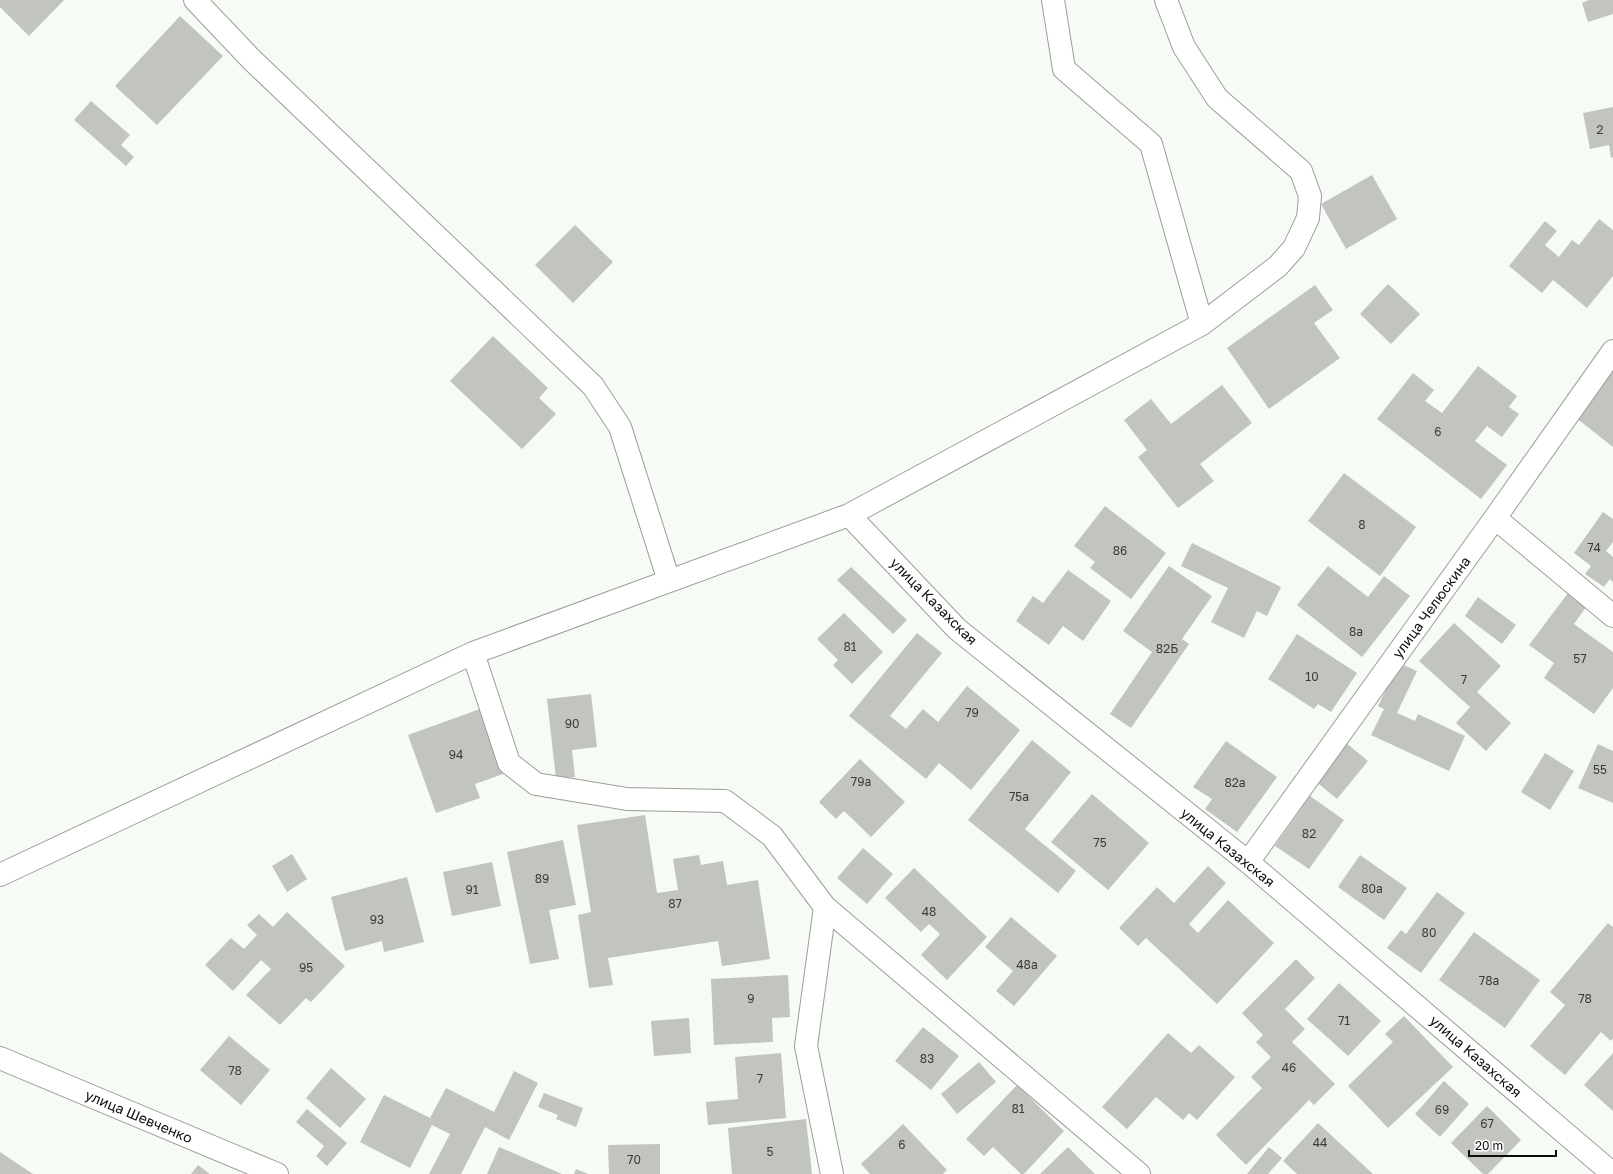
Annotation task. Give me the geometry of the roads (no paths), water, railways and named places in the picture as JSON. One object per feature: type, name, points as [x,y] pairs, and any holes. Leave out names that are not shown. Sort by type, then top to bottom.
[{"type":"street","points":[[195,0],[251,59],[593,386],[620,426],[669,581]]},
{"type":"street","points":[[1053,0],[1064,69],[1151,144],[1202,324]]},
{"type":"street","points":[[0,875],[473,653],[849,515],[1202,324],[1278,266],[1294,248],[1308,218],[1310,196],[1301,171],[1217,98],[1184,47],[1166,0]]},
{"type":"street","name":"улица Челюскина","points":[[1248,862],[1613,351]]},
{"type":"street","name":"улица Казахская","points":[[849,515],[958,629],[1248,862],[1613,1174]]},
{"type":"street","points":[[1495,518],[1613,616]]},
{"type":"street","points":[[473,653],[508,763],[536,784],[627,799],[725,800],[772,836],[825,907],[1139,1174]]},
{"type":"street","points":[[825,907],[806,1046],[832,1174]]},
{"type":"street","name":"улица Шевченко","points":[[0,1058],[277,1174]]}]
